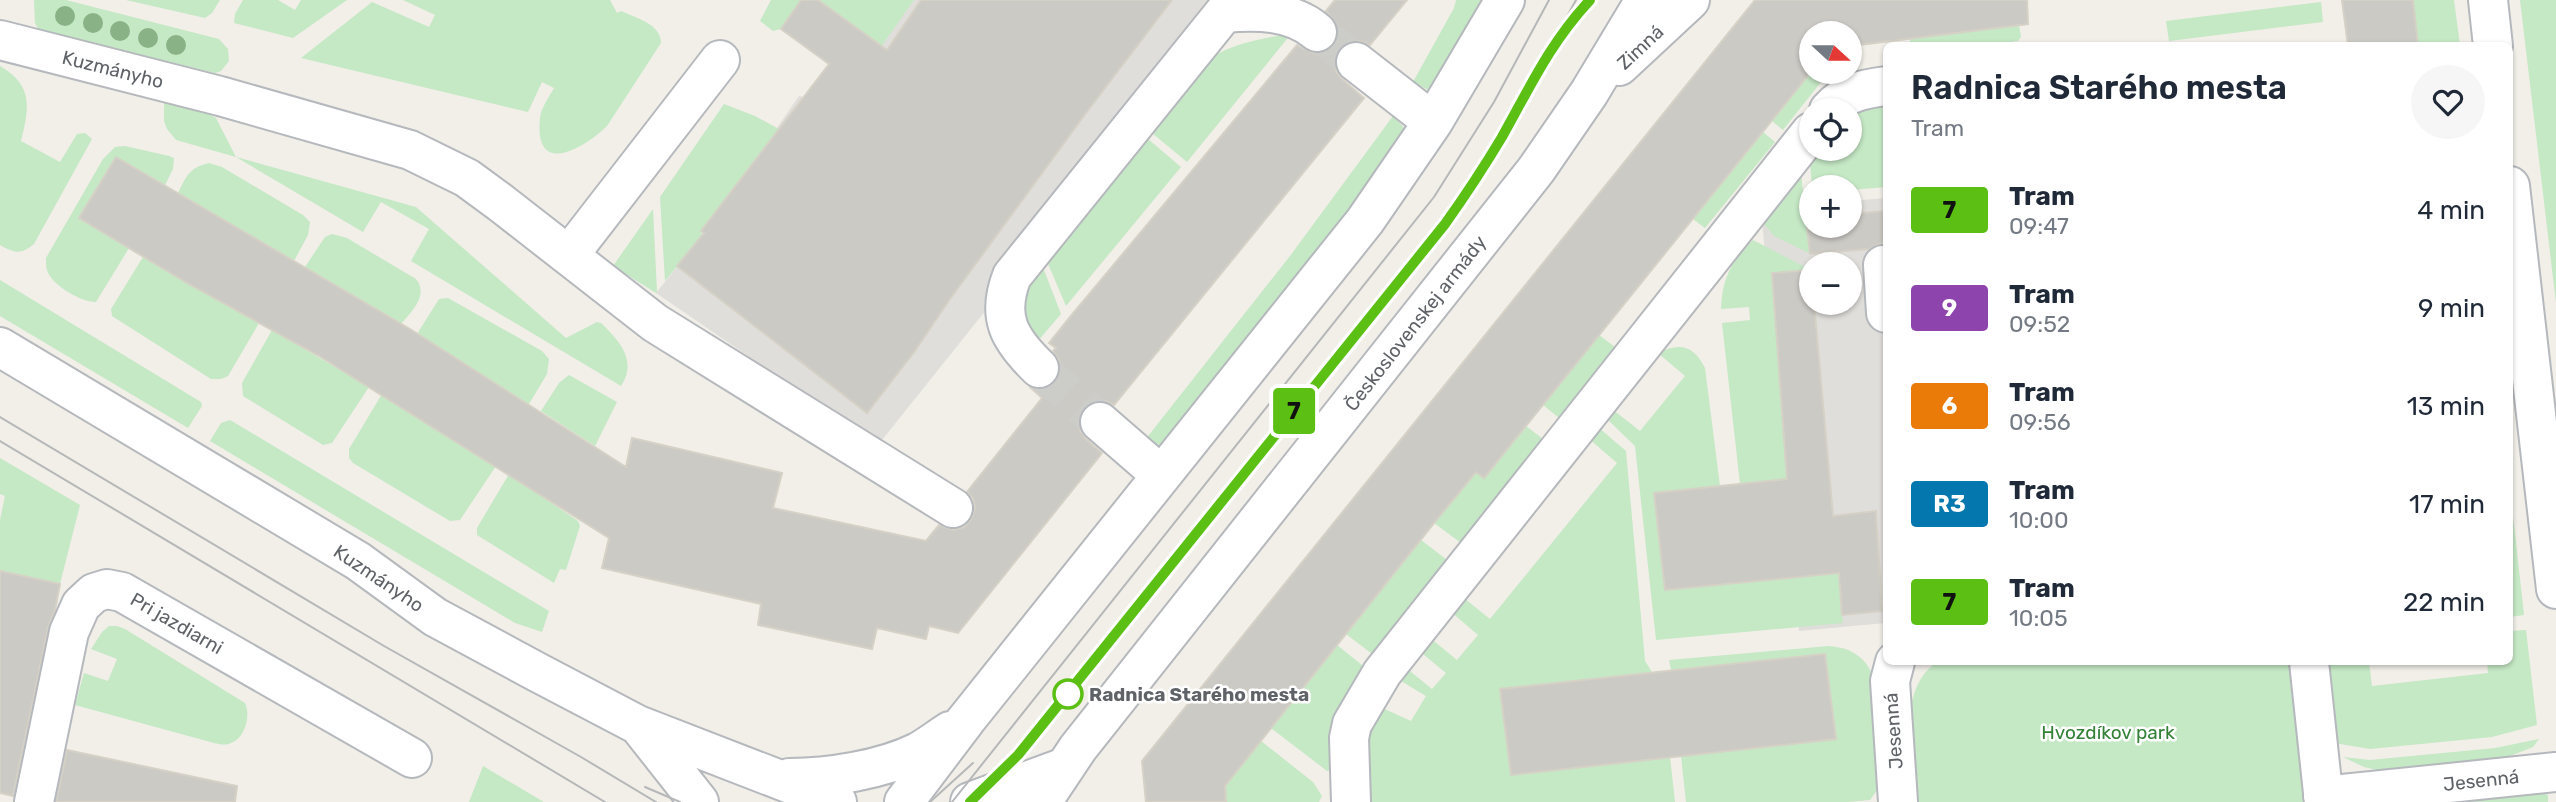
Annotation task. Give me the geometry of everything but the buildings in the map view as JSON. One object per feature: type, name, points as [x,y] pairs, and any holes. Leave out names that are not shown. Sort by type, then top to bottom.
[{"type":"street","points":[[904,802],[966,720],[1365,221],[1433,122],[1505,0]]},
{"type":"street","name":"Československej armády","points":[[1042,802],[1062,785],[1077,748],[1528,180],[1589,93],[1645,0]]},
{"type":"street","name":"Zimná","points":[[1589,93],[1690,0]]},
{"type":"street","points":[[2488,0],[2493,42]]},
{"type":"street","points":[[1039,368],[1009,331],[1004,307],[1012,276],[1224,13],[1250,10],[1275,13],[1308,24],[1317,32]]},
{"type":"street","name":"Kuzmányho","points":[[0,40],[220,96],[410,150],[467,178],[655,323],[953,508]]},
{"type":"street","points":[[569,256],[720,60]]},
{"type":"street","points":[[1356,62],[1433,122]]},
{"type":"street","points":[[1843,98],[1859,90],[1883,86]]},
{"type":"street","points":[[1351,802],[1349,738],[1352,724],[1382,673],[1799,147]]},
{"type":"street","points":[[2513,212],[2556,589]]},
{"type":"street","name":"Kuzmányho","points":[[0,347],[358,561],[435,617],[638,725],[837,802]]},
{"type":"street","points":[[1100,422],[1161,475]]},
{"type":"street","name":"Pri jazdiarni","points":[[34,802],[69,632],[81,606],[94,593],[107,589],[122,592],[412,758]]},
{"type":"street","name":"Jesenná","points":[[1894,665],[1890,681],[1898,802]]},
{"type":"street","name":"Jesenná","points":[[2309,665],[2324,799],[2556,772]]},
{"type":"street","name":"Kuzmányho","points":[[773,778],[838,775],[893,761],[918,752],[966,720]]},
{"type":"street","points":[[638,725],[699,802]]},
{"type":"street","points":[[970,802],[1062,785]]},
{"type":"shaded area","points":[[914,0],[1234,0],[878,445],[656,293],[702,236],[799,96],[840,104]]},
{"type":"shaded area","points":[[1883,198],[1883,623],[1799,631],[1761,209],[1799,205],[1799,238],[1862,238],[1862,200]]},
{"type":"green space","points":[[34,0],[66,0],[219,39],[228,49],[229,61],[221,71],[215,73],[39,30],[35,23]]},
{"type":"green space","points":[[126,0],[220,0],[212,13],[205,18]]},
{"type":"green space","points":[[243,0],[278,0],[295,10],[301,0],[347,0],[293,38],[234,23],[235,14]]},
{"type":"green space","points":[[403,0],[610,0],[617,13],[621,11],[652,26],[660,36],[661,43],[607,126],[573,150],[552,153],[544,148],[540,136],[540,118],[554,88],[542,82],[528,112],[301,58],[372,2],[429,27],[435,15]]},
{"type":"green space","points":[[771,0],[801,0],[781,29],[773,31],[760,21]]},
{"type":"green space","points":[[818,0],[914,0],[881,47]]},
{"type":"green space","points":[[1456,0],[1481,0],[1430,91],[1413,82]]},
{"type":"green space","points":[[2407,0],[2454,0],[2460,42],[2418,42],[2413,2]]},
{"type":"green space","points":[[2520,0],[2556,0],[2556,303]]},
{"type":"green space","points":[[2321,2],[2323,22],[2169,41],[2166,21]]},
{"type":"green space","points":[[2019,25],[2021,37],[2018,41],[2011,42],[1910,42],[1910,39]]},
{"type":"green space","points":[[1291,34],[1187,162],[1152,133],[1195,82],[1189,75],[1199,65],[1236,46]]},
{"type":"green space","points":[[0,66],[19,82],[24,90],[27,108],[21,141],[60,162],[77,134],[85,133],[92,139],[34,244],[21,251],[13,251],[0,245]]},
{"type":"green space","points":[[1801,84],[1819,84],[1808,98],[1799,98],[1799,110],[1783,130],[1772,121]]},
{"type":"green space","points":[[1883,96],[1883,187],[1862,189],[1862,175],[1811,175],[1810,161],[1862,161],[1862,105]]},
{"type":"green space","points":[[164,102],[216,118],[236,157],[176,140],[164,121]]},
{"type":"green space","points":[[724,104],[779,129],[701,231],[702,236],[665,281],[660,197]]},
{"type":"green space","points":[[1393,116],[1405,129],[1369,184],[1163,444],[1152,445],[1145,440],[1290,256]]},
{"type":"green space","points":[[1763,132],[1775,142],[1705,228],[1693,219]]},
{"type":"green space","points":[[1148,139],[1181,167],[1066,306],[1046,259]]},
{"type":"green space","points":[[125,146],[174,158],[173,169],[165,185],[116,157],[79,217],[129,248],[96,302],[91,302],[58,285],[47,270],[46,258],[103,159],[115,147]]},
{"type":"green space","points":[[236,157],[416,207],[566,338],[597,322],[601,323],[620,344],[627,360],[626,377],[621,386],[411,261],[429,229],[381,202],[363,232]]},
{"type":"green space","points":[[1800,162],[1799,238],[1808,238],[1809,252],[1774,236],[1763,223]]},
{"type":"green space","points":[[209,163],[222,167],[303,215],[310,222],[308,235],[294,261],[178,193],[189,173]]},
{"type":"green space","points":[[653,209],[657,292],[656,293],[613,266]]},
{"type":"green space","points":[[332,234],[347,238],[416,279],[421,291],[418,303],[401,324],[305,267],[325,237]]},
{"type":"green space","points":[[1753,240],[1799,264],[1799,271],[1773,273],[1839,569],[1843,623],[1656,640],[1635,446],[1606,418],[1612,409],[1640,431],[1685,376],[1658,353],[1673,348],[1686,348],[1696,355],[1705,368],[1720,486],[1654,493],[1665,590],[1778,579],[1769,481],[1740,484],[1722,323],[1750,320],[1749,307],[1721,309],[1723,289],[1729,271]]},
{"type":"green space","points":[[143,257],[259,323],[228,376],[211,379],[112,316],[111,309]]},
{"type":"green space","points":[[1042,265],[1061,314],[1037,342],[1022,312],[1022,277]]},
{"type":"green space","points":[[0,280],[201,402],[202,406],[188,428],[0,316]]},
{"type":"green space","points":[[448,298],[542,351],[549,359],[547,374],[529,404],[417,334],[439,299]]},
{"type":"green space","points":[[272,330],[369,387],[332,443],[323,445],[243,396],[242,383]]},
{"type":"green space","points":[[1599,335],[1615,347],[1559,418],[1543,405]]},
{"type":"green space","points":[[569,375],[617,402],[595,446],[541,411],[559,383]]},
{"type":"green space","points":[[382,394],[496,466],[460,520],[450,521],[353,463],[349,458],[349,449]]},
{"type":"green space","points":[[230,420],[549,611],[542,632],[515,623],[210,441],[221,423]]},
{"type":"green space","points":[[1526,426],[1543,439],[1461,543],[1434,523],[1476,472],[1484,478]]},
{"type":"green space","points":[[1598,427],[1626,451],[1645,661],[1652,672],[1500,689],[1511,774],[1670,757],[1675,802],[1363,802],[1366,737],[1378,706],[1411,721],[1426,696],[1396,678],[1405,667],[1432,689],[1446,673],[1418,650],[1429,637],[1457,660],[1478,635],[1450,611],[1460,595],[1490,619],[1617,463],[1588,438]]},
{"type":"green space","points":[[0,458],[80,505],[60,584],[0,571],[0,520],[5,496],[0,494]]},
{"type":"green space","points":[[509,474],[578,521],[580,526],[566,570],[560,569],[554,583],[477,535],[477,528]]},
{"type":"green space","points":[[2513,515],[2524,615],[2513,617]]},
{"type":"green space","points":[[1421,540],[1451,563],[1376,657],[1346,634]]},
{"type":"green space","points":[[109,626],[125,629],[245,703],[247,720],[240,736],[229,744],[218,744],[75,705],[84,673],[108,681],[117,659],[91,649]]},
{"type":"green space","points":[[2526,630],[2537,725],[2492,737],[2370,749],[2334,743],[2321,665],[2369,665],[2372,686],[2488,673],[2487,665],[2513,665],[2513,631]]},
{"type":"green space","points":[[1337,645],[1367,669],[1333,770],[1327,771],[1271,728]]},
{"type":"green space","points":[[1829,646],[1845,649],[1858,656],[1868,666],[1875,681],[1881,785],[1870,800],[1686,802],[1681,756],[1836,738],[1825,654],[1671,670],[1669,660]]},
{"type":"green space","name":"Hvozdíkov park","points":[[1934,665],[2293,665],[2308,802],[1914,802],[1909,727],[1911,707],[1924,674]]},
{"type":"green space","points":[[2539,739],[2533,747],[2505,758],[2377,770],[2343,757],[2370,760],[2495,748]]},
{"type":"green space","points":[[1261,741],[1313,782],[1322,796],[1319,802],[1226,802],[1225,786]]},
{"type":"green space","points":[[483,766],[544,802],[469,802]]},
{"type":"green space","points":[[2524,787],[2548,795],[2548,802],[2375,802]]},
{"type":"tunnel","points":[[1317,32],[1356,62]]},
{"type":"tunnel","points":[[1039,368],[1100,422]]},
{"type":"tram line","points":[[952,802],[1434,197],[1494,102],[1549,0]]},
{"type":"tram line","points":[[980,802],[1445,224],[1492,153],[1576,0]]},
{"type":"tram line","points":[[1573,19],[1590,0]]},
{"type":"tram line","name":"7","points":[[970,802],[1018,755],[1445,224],[1492,153],[1546,55],[1568,23],[1590,0]]},
{"type":"tram line","points":[[0,417],[384,646],[656,802]]},
{"type":"tram line","points":[[0,441],[605,802]]},
{"type":"tram line","points":[[930,802],[973,763]]},
{"type":"tram line","points":[[645,787],[680,802]]},
{"type":"place","name":"Radnica Starého mesta","points":[[1068,694]]}]
